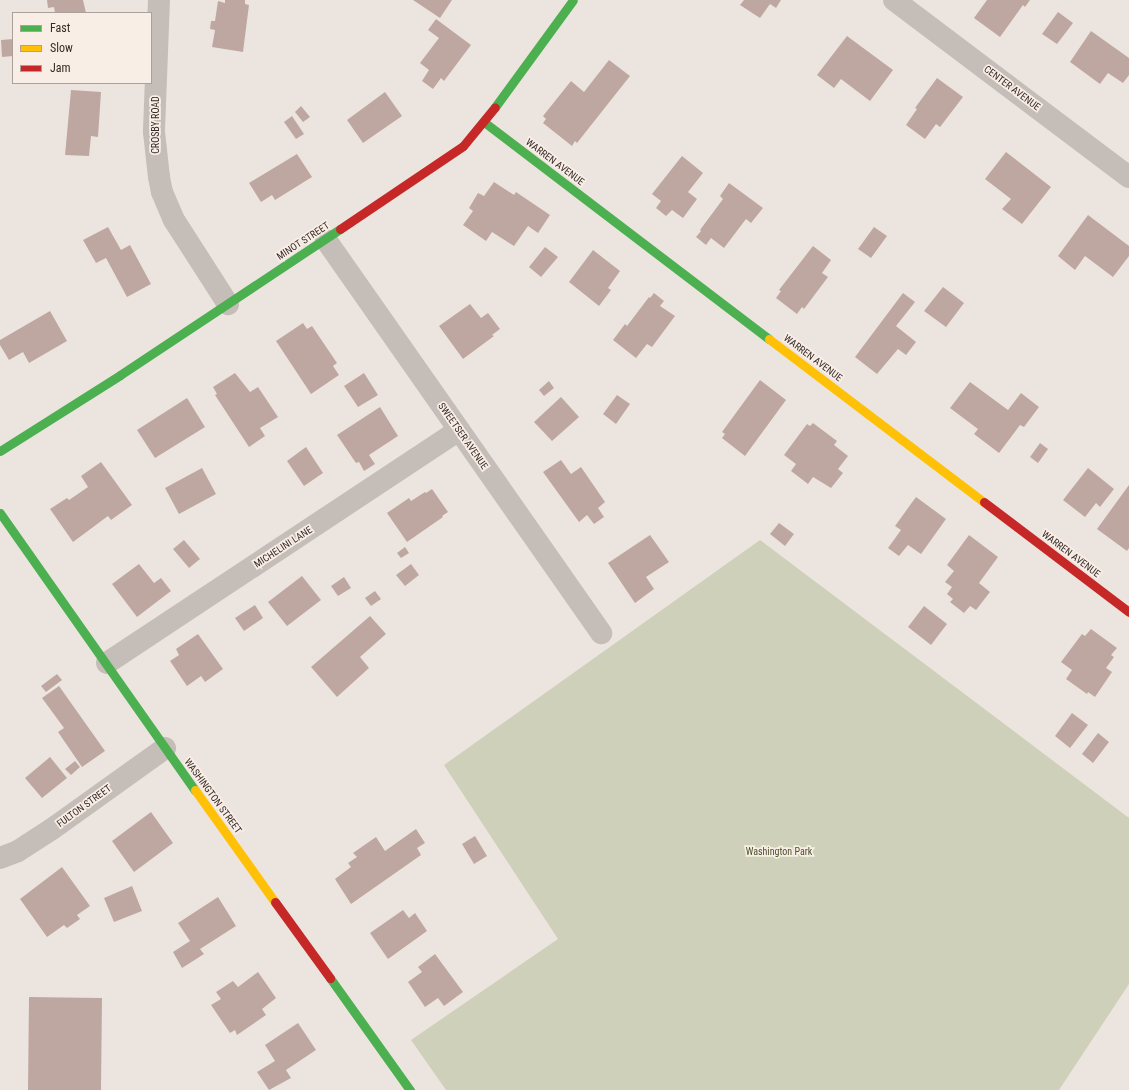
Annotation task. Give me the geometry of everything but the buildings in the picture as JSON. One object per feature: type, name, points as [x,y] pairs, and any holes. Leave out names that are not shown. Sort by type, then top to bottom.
[{"type":"street","name":"CROSBY ROAD","points":[[160,0],[154,132],[159,177],[174,220],[228,304]]},
{"type":"street","name":"MINOT STREET","points":[[0,451],[326,240],[463,146],[484,122],[574,0]]},
{"type":"street","name":"CENTER AVENUE","points":[[894,0],[1129,177]]},
{"type":"street","name":"WARREN AVENUE","points":[[484,122],[1129,612]]},
{"type":"street","name":"SWEETSER AVENUE","points":[[326,240],[601,633]]},
{"type":"street","name":"MICHELINI LANE","points":[[107,663],[459,430]]},
{"type":"street","name":"WASHINGTON STREET","points":[[3,526],[107,663],[165,748],[410,1090]]},
{"type":"street","name":"FULTON STREET","points":[[0,858],[18,851],[52,829],[165,748]]},
{"type":"green space","name":"Washington Park","points":[[760,540],[1129,818],[1129,984],[1059,1090],[446,1090],[411,1040],[558,939],[444,765]]},
{"type":"traffic: fast","points":[[495,107],[573,0]]},
{"type":"traffic: fast","points":[[484,122],[769,339]]},
{"type":"traffic: fast","points":[[0,451],[120,375],[340,229]]},
{"type":"traffic: fast","points":[[0,513],[195,790]]},
{"type":"traffic: fast","points":[[330,978],[410,1090]]},
{"type":"traffic: slow","points":[[769,339],[984,502]]},
{"type":"traffic: slow","points":[[195,790],[275,902]]},
{"type":"traffic: jam","points":[[340,229],[463,146],[495,107]]},
{"type":"traffic: jam","points":[[984,502],[1129,612]]},
{"type":"traffic: jam","points":[[275,902],[330,978]]}]
